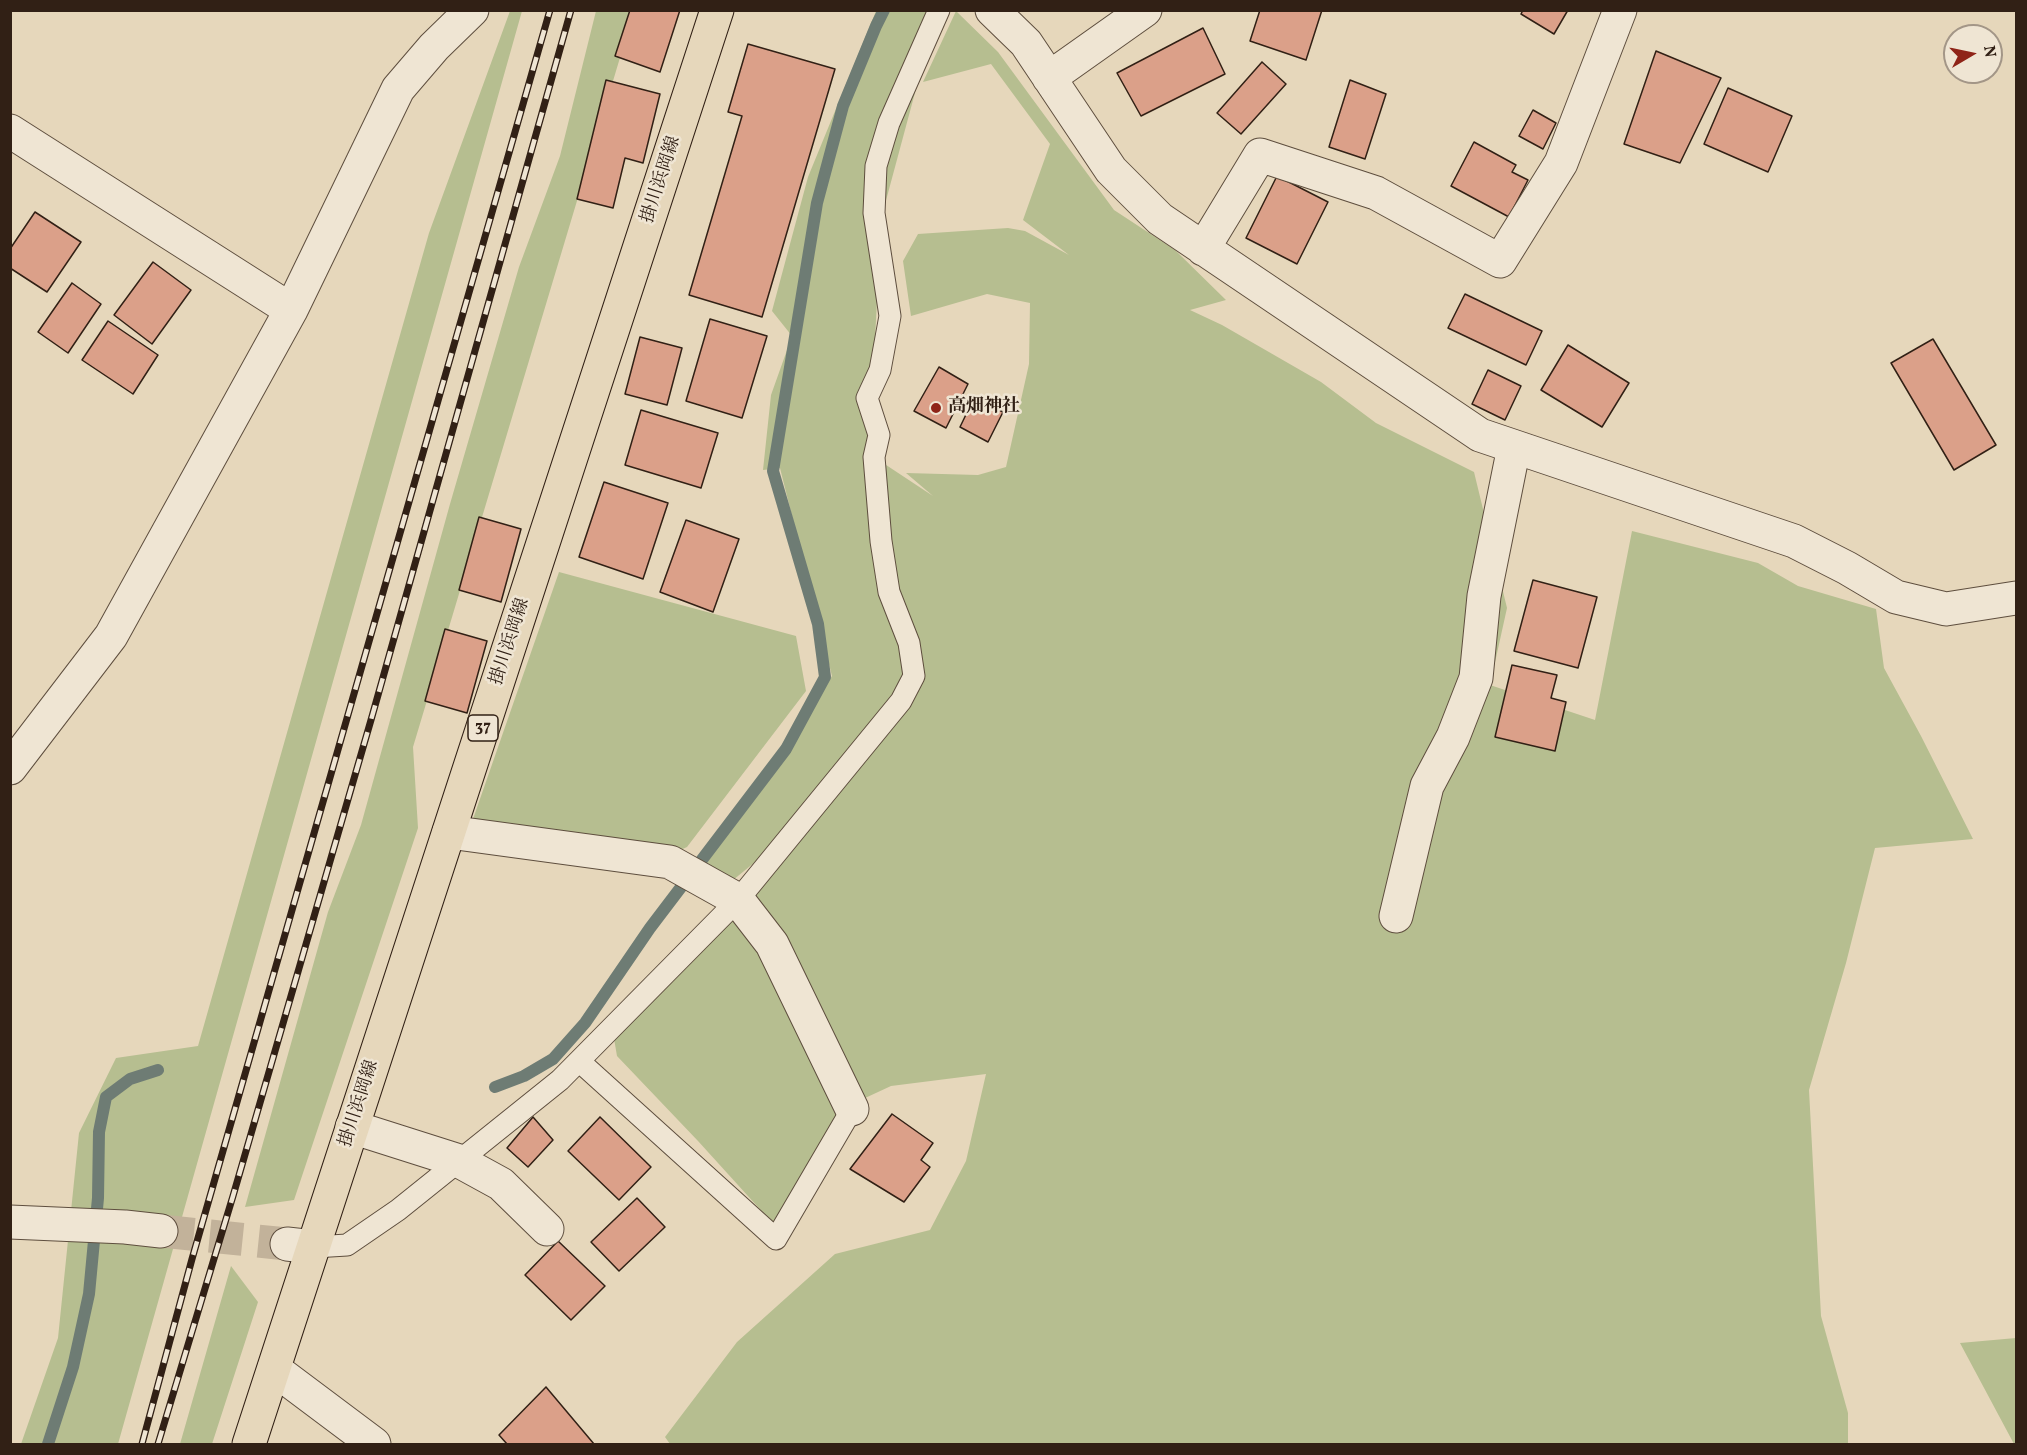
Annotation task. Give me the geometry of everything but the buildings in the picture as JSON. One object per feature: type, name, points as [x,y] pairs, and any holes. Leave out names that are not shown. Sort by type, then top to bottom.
[{"type":"main road","name":"掛川浜岡線","points":[[249,1444],[274,1370],[300,1246],[352,1127],[717,10]]},
{"type":"street","points":[[10,768],[111,636],[291,310],[398,89],[434,47],[472,10]]},
{"type":"street","points":[[992,10],[1026,43],[1111,171],[1160,219],[1480,435],[1794,541],[1896,597],[1946,609],[2016,598]]},
{"type":"street","points":[[1049,78],[1144,10]]},
{"type":"street","points":[[1203,249],[1260,155],[1376,193],[1500,261],[1561,163],[1620,10]]},
{"type":"street","points":[[10,131],[291,310]]},
{"type":"street","points":[[1396,916],[1427,786],[1453,737],[1476,678],[1484,596],[1514,447]]},
{"type":"street","points":[[449,832],[664,861],[709,882],[738,900],[772,944],[852,1109]]},
{"type":"street","points":[[352,1127],[459,1161],[501,1184],[547,1229]]},
{"type":"street","points":[[10,1222],[125,1227],[161,1231]]},
{"type":"street","points":[[274,1370],[374,1444]]},
{"type":"lane","points":[[300,1246],[347,1245],[398,1210],[560,1080],[738,900],[901,700],[914,675],[909,643],[889,592],[881,541],[874,457],[879,435],[867,398],[880,370],[890,316],[874,213],[876,166],[889,123],[939,10]]},
{"type":"lane","points":[[579,1061],[776,1239],[852,1109]]},
{"type":"green space","points":[[510,11],[522,11],[118,1444],[21,1444],[58,1338],[79,1133],[116,1058],[198,1046],[429,233]]},
{"type":"green space","points":[[596,11],[634,11],[413,747],[418,828],[294,1200],[245,1207],[328,912],[361,825],[450,504],[519,267],[560,156]]},
{"type":"green space","points":[[876,11],[937,11],[881,219],[870,441],[874,457],[933,496],[906,473],[978,475],[1006,467],[1029,364],[1030,303],[987,294],[911,316],[903,261],[918,234],[1008,228],[1025,231],[1069,255],[1023,220],[1050,144],[991,64],[923,82],[956,11],[998,52],[1114,210],[1175,250],[1226,300],[1190,310],[1222,325],[1321,382],[1376,423],[1474,472],[1507,608],[1490,685],[1595,720],[1632,531],[1758,563],[1798,586],[1876,609],[1884,668],[1973,839],[1875,848],[1846,963],[1809,1090],[1821,1316],[1848,1413],[1848,1444],[670,1444],[665,1437],[737,1342],[835,1254],[930,1230],[966,1161],[986,1074],[891,1086],[850,1105],[787,1239],[617,1056],[612,1027],[766,853],[727,885],[702,870],[832,676],[780,468],[763,470],[771,395],[792,336],[772,311],[808,177]]},
{"type":"green space","points":[[559,572],[796,636],[806,691],[687,847],[658,860],[473,819]]},
{"type":"green space","points":[[231,1266],[258,1302],[212,1444],[180,1444]]},
{"type":"green space","points":[[2016,1338],[2016,1444],[2014,1444],[1960,1343]]},
{"type":"waterway","points":[[495,1087],[524,1076],[553,1059],[585,1023],[650,928],[786,749],[825,677],[818,624],[773,471],[817,203],[843,106],[884,10]]},
{"type":"waterway","points":[[48,1444],[73,1367],[89,1294],[98,1198],[99,1132],[106,1097],[130,1079],[158,1070]]},
{"type":"tunnel","points":[[161,1231],[287,1244]]},
{"type":"railway","points":[[142,1444],[192,1259],[550,10]]},
{"type":"railway","points":[[158,1444],[233,1196],[371,720],[571,10]]},
{"type":"place","name":"高畑神社","points":[[936,408]]}]
